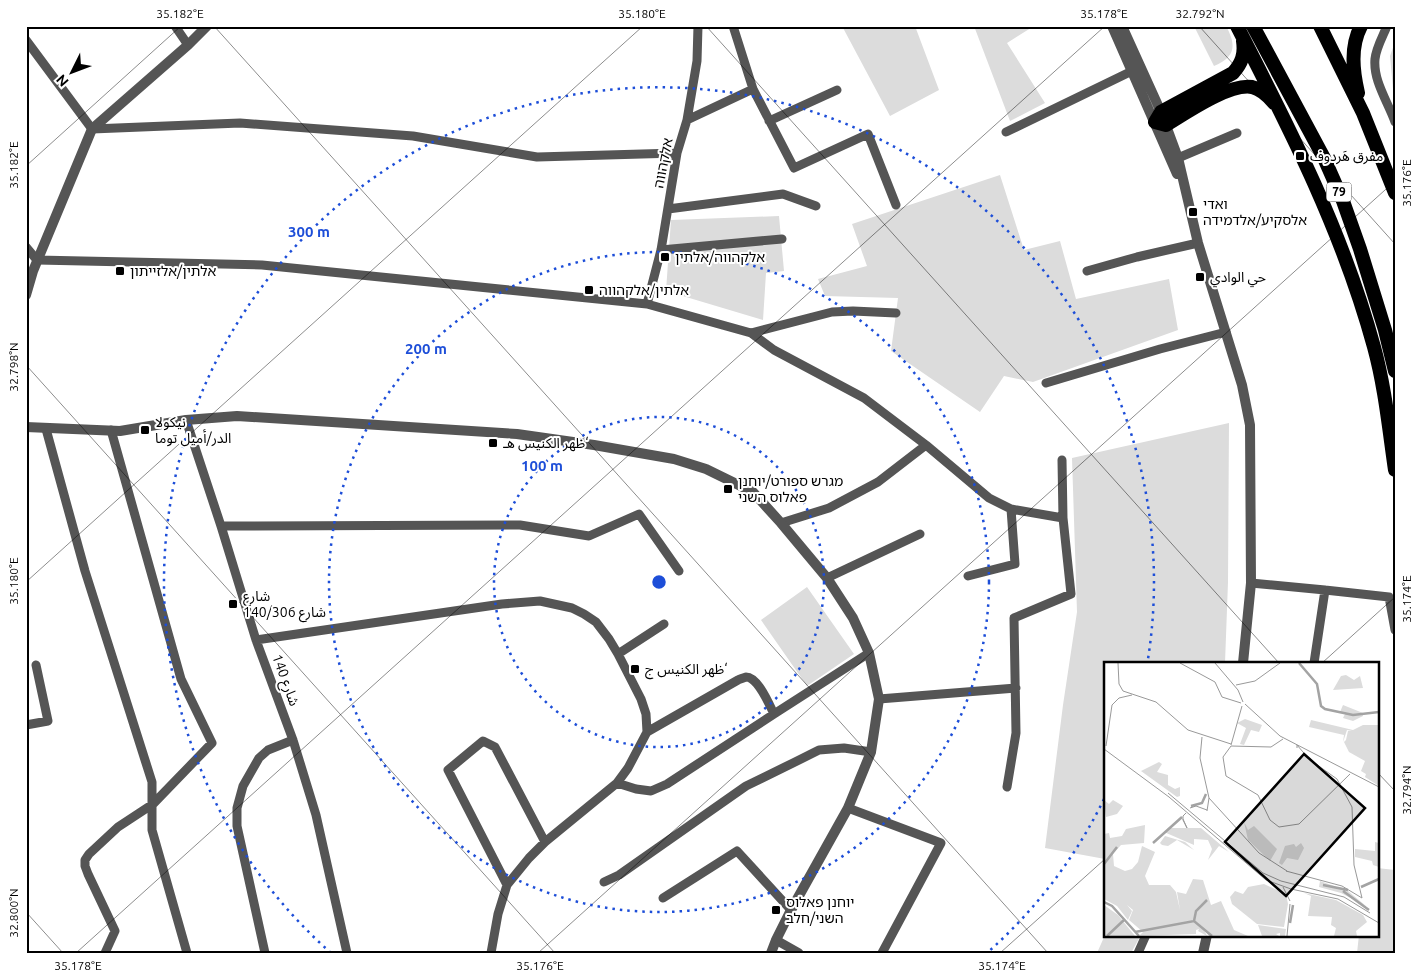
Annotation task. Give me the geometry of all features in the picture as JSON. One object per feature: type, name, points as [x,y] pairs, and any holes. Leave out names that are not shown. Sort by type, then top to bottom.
[{"type":"highway","points":[[1320,26],[1363,113],[1395,193]]},
{"type":"highway","points":[[1361,26],[1356,35],[1353,64],[1363,113]]},
{"type":"highway","points":[[1161,120],[1233,73],[1240,66],[1243,59],[1244,29]]},
{"type":"highway","points":[[1244,29],[1344,251],[1375,348],[1395,470]]},
{"type":"highway","name":"79","points":[[1244,29],[1324,158],[1343,201],[1360,249],[1395,371]]},
{"type":"highway","points":[[1161,120],[1228,91],[1252,87],[1270,98],[1285,118]]},
{"type":"street","points":[[175,26],[188,45]]},
{"type":"street","points":[[26,295],[33,271],[92,129],[207,26]]},
{"type":"street","name":"אלקהווה","points":[[647,304],[661,250],[677,153],[688,120],[696,61],[698,26]]},
{"type":"street","points":[[733,26],[753,90],[794,168],[868,134],[896,205]]},
{"type":"street","points":[[1112,26],[1132,71],[1161,120],[1187,198]]},
{"type":"street","points":[[1122,26],[1178,158],[1198,243],[1242,385],[1250,425],[1251,583],[1243,662]]},
{"type":"street","points":[[1387,26],[1375,58],[1376,73],[1395,122]]},
{"type":"street","points":[[26,40],[92,129]]},
{"type":"street","points":[[1006,132],[1132,71]]},
{"type":"street","points":[[688,120],[753,90]]},
{"type":"street","points":[[769,121],[837,90]]},
{"type":"street","points":[[92,129],[240,123],[413,136],[537,156],[677,153]]},
{"type":"street","points":[[1178,158],[1237,133]]},
{"type":"street","points":[[668,209],[783,194],[816,206]]},
{"type":"street","points":[[661,250],[782,239]]},
{"type":"street","points":[[1087,271],[1136,257],[1198,243]]},
{"type":"street","points":[[26,247],[38,260],[262,266],[647,304],[752,334],[774,350],[864,398],[926,445],[989,498],[1011,509],[1063,518]]},
{"type":"street","points":[[752,334],[832,312],[896,313]]},
{"type":"street","points":[[1046,383],[1160,348],[1226,332]]},
{"type":"street","points":[[26,427],[120,430],[186,420],[237,416],[516,434],[674,459],[706,469],[753,492],[827,578],[853,618],[870,653],[879,699],[871,752],[848,808],[791,910],[771,953]]},
{"type":"street","name":"شارع 140","points":[[186,420],[256,640],[293,740],[316,815],[347,953]]},
{"type":"street","points":[[46,429],[85,571],[152,782],[152,830],[187,953]]},
{"type":"street","points":[[105,953],[115,931],[88,874],[85,860],[118,827],[153,804],[212,743],[181,679],[111,430]]},
{"type":"street","points":[[781,523],[829,508],[878,482],[926,445]]},
{"type":"street","points":[[1007,787],[1016,733],[1014,618],[1071,594],[1063,518],[1062,460]]},
{"type":"street","points":[[968,576],[1015,564],[1011,509]]},
{"type":"street","points":[[221,526],[520,525],[589,536],[639,514],[679,571]]},
{"type":"street","points":[[827,578],[920,534]]},
{"type":"street","points":[[1251,583],[1388,597],[1395,630]]},
{"type":"street","points":[[1314,662],[1325,590]]},
{"type":"street","points":[[256,640],[502,604],[540,601],[572,608],[584,614],[596,622],[609,639],[641,699],[646,714],[647,732],[628,768],[617,783],[545,842],[507,885],[498,914],[491,953]]},
{"type":"street","points":[[618,654],[664,624]]},
{"type":"street","points":[[617,783],[651,791],[667,784],[870,653]]},
{"type":"street","points":[[26,725],[48,721],[36,665]]},
{"type":"street","points":[[647,732],[746,677],[753,679],[758,685],[774,714]]},
{"type":"street","points":[[879,699],[1016,688]]},
{"type":"street","points":[[265,953],[237,826],[237,808],[243,786],[260,758],[268,750],[293,740]]},
{"type":"street","points":[[507,885],[448,770],[483,741],[495,747],[545,842]]},
{"type":"street","points":[[604,882],[619,875],[746,786],[792,763],[819,750],[844,748],[871,752]]},
{"type":"street","points":[[848,808],[941,843],[882,953]]},
{"type":"street","points":[[663,898],[737,851],[791,910]]},
{"type":"street","points":[[1138,953],[1146,936]]},
{"type":"street","points":[[1203,953],[1207,936]]},
{"type":"street","points":[[776,940],[799,953]]},
{"type":"shaded area","points":[[842,26],[915,26],[939,90],[890,116]]},
{"type":"shaded area","points":[[974,26],[1034,26],[1007,43],[1045,103],[1010,121]]},
{"type":"shaded area","points":[[1194,26],[1226,26],[1233,45],[1230,55],[1214,66]]},
{"type":"shaded area","points":[[1395,42],[1395,92],[1393,89],[1390,56]]},
{"type":"shaded area","points":[[1000,175],[1024,250],[1060,241],[1076,299],[1169,279],[1178,330],[1033,382],[1004,376],[980,412],[891,351],[898,298],[825,296],[818,279],[867,266],[852,224]]},
{"type":"shaded area","points":[[779,216],[784,271],[766,273],[763,320],[666,291],[671,220]]},
{"type":"shaded area","points":[[1229,423],[1228,582],[1225,662],[1104,662],[1104,859],[1045,848],[1077,612],[1072,458]]},
{"type":"shaded area","points":[[807,587],[854,654],[807,686],[761,620]]},
{"type":"shaded area","points":[[1378,868],[1395,870],[1395,953],[1357,953],[1359,936],[1378,936]]},
{"type":"shaded area","points":[[1105,936],[1140,936],[1131,953],[1097,953]]},
{"type":"place","name":"مفرق هَردوف","points":[[1300,156]]},
{"type":"place","name":"ואדי אלסקיע/אלדמידה","points":[[1193,212]]},
{"type":"place","name":"אלקהווה/אלתין","points":[[665,257]]},
{"type":"place","name":"אלתין/אלזייתון","points":[[120,271]]},
{"type":"place","name":"حي الوادي","points":[[1200,277]]},
{"type":"place","name":"אלתין/אלקהווה","points":[[589,290]]},
{"type":"place","name":"نيكولا الدر/أميل توما","points":[[145,430]]},
{"type":"place","name":"ظهر الكنيس هـ‘","points":[[493,443]]},
{"type":"place","name":"מגרש ספורט/יוחנן פאלוס השני","points":[[728,489]]},
{"type":"place","name":"شارع 140/شارع 306","points":[[233,604]]},
{"type":"place","name":"ظهر الكنيس ج‘","points":[[635,669]]},
{"type":"place","name":"יוחנן פאלוס השני/חלב","points":[[776,910]]}]
